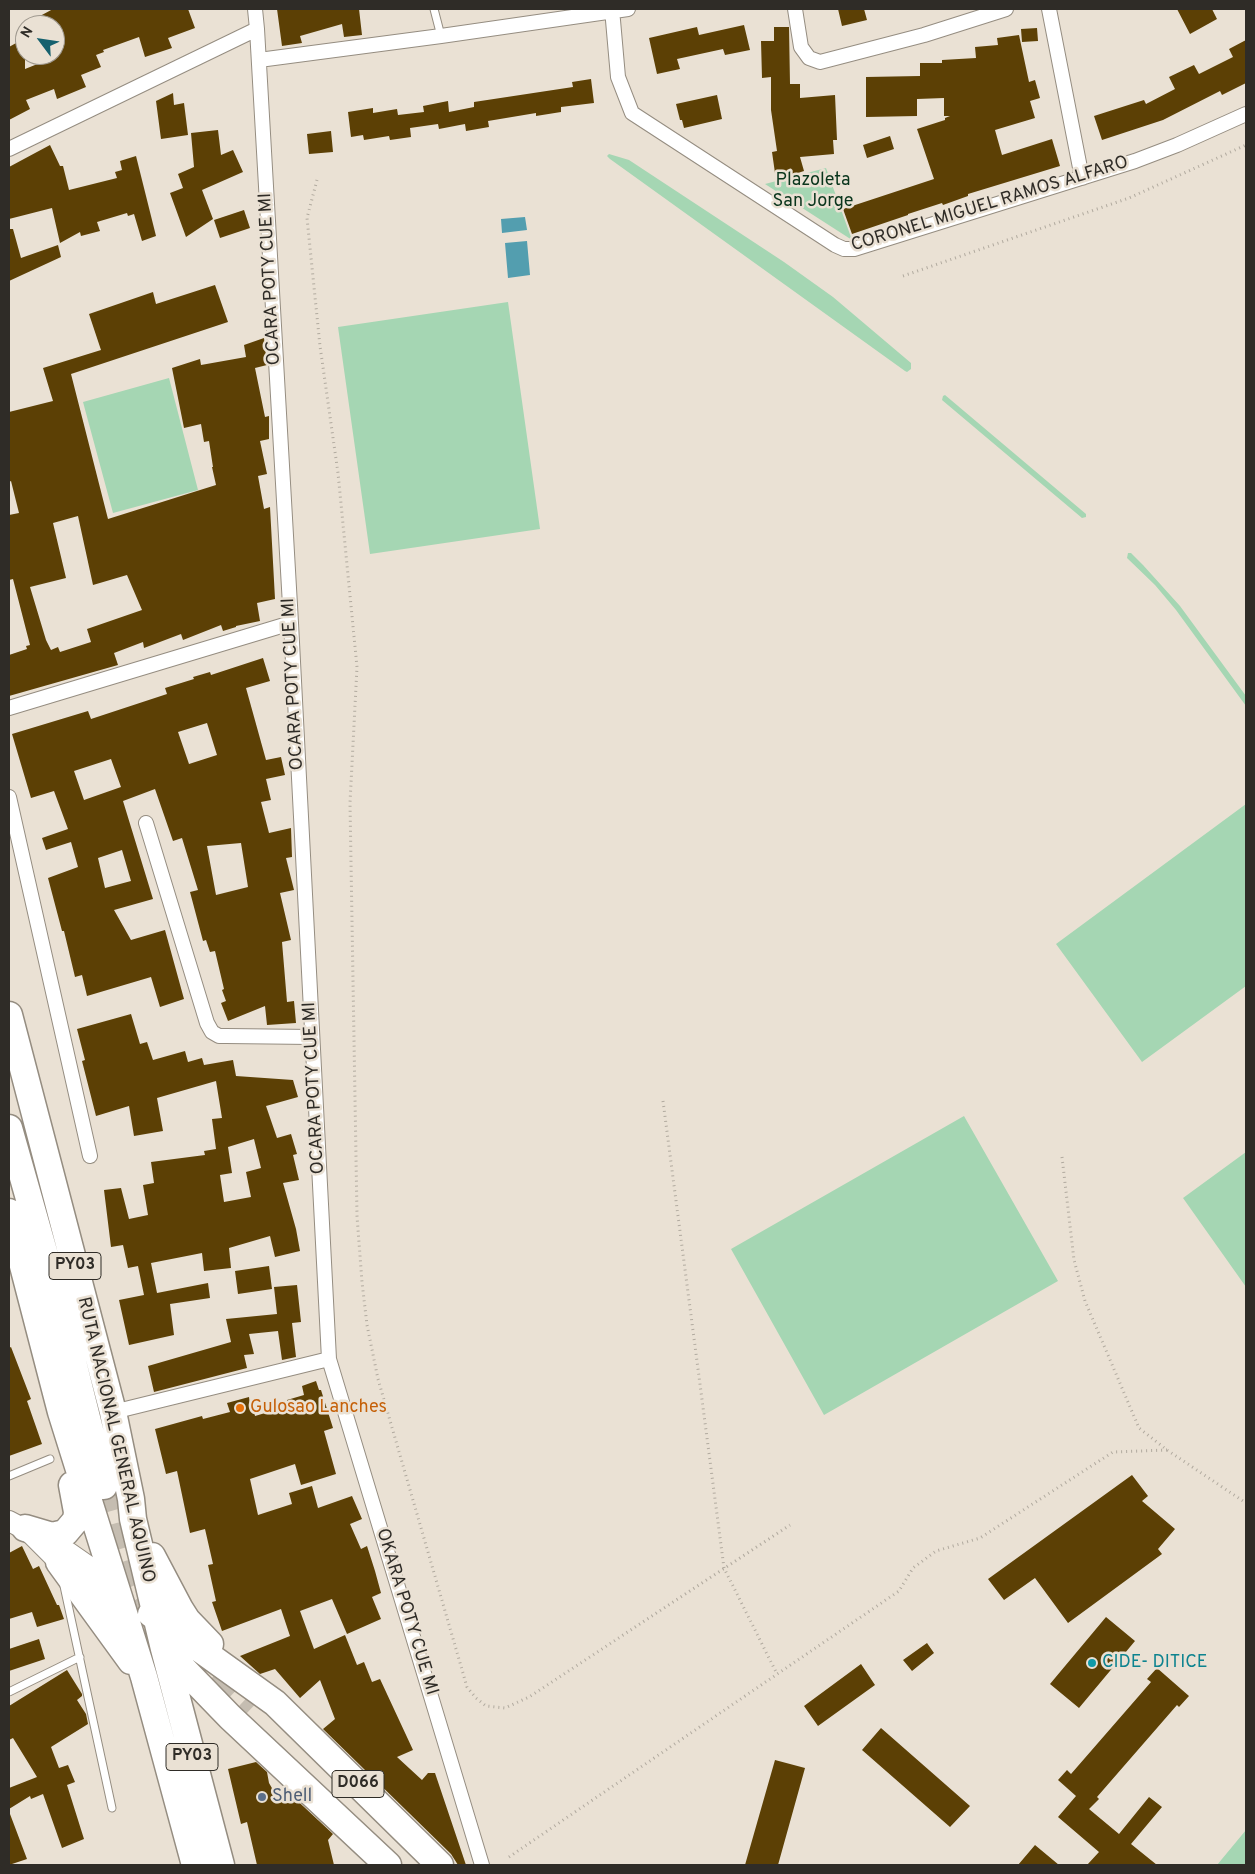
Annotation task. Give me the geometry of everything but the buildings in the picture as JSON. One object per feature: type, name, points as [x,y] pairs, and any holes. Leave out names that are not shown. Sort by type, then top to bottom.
[{"type":"highway","name":"RUTA NACIONAL GENERAL AQUINO","points":[[9,1015],[113,1412],[131,1500],[133,1519],[164,1649],[221,1865]]},
{"type":"highway","points":[[9,1128],[56,1294],[104,1486]]},
{"type":"highway","name":"RUTA NACIONAL GENERAL AQUINO","points":[[9,1212],[61,1412],[144,1677],[195,1865]]},
{"type":"highway","points":[[17,1524],[52,1536],[66,1533],[76,1520],[77,1512],[74,1493],[60,1442],[61,1412]]},
{"type":"highway","points":[[133,1519],[187,1620],[211,1645],[275,1703]]},
{"type":"highway","points":[[58,1562],[144,1677]]},
{"type":"highway","name":"D066","points":[[114,1584],[157,1619],[275,1703],[440,1865]]},
{"type":"highway","name":"D066","points":[[123,1612],[238,1716],[388,1865]]},
{"type":"highway","points":[[193,1758],[194,1733],[197,1719],[202,1714],[209,1711],[218,1711],[238,1716],[402,1865]]},
{"type":"street","name":"OCARA POTY CUE MI","points":[[254,9],[259,60],[291,623],[329,1359]]},
{"type":"street","points":[[259,60],[628,9]]},
{"type":"street","points":[[796,9],[798,38],[801,48],[809,58],[820,62],[924,34],[1006,9]]},
{"type":"street","points":[[1049,9],[1082,178]]},
{"type":"street","name":"CORONEL MIGUEL RAMOS ALFARO","points":[[612,10],[618,77],[632,113],[834,245],[844,249],[854,250],[1082,178],[1177,146],[1246,114]]},
{"type":"street","points":[[9,149],[257,29]]},
{"type":"street","points":[[9,708],[291,623]]},
{"type":"street","points":[[9,797],[90,1156]]},
{"type":"street","points":[[146,823],[207,1023],[212,1032],[219,1036],[312,1036]]},
{"type":"street","points":[[113,1412],[329,1359]]},
{"type":"street","name":"OKARA POTY CUE MI","points":[[329,1359],[482,1865]]},
{"type":"street","points":[[17,1524],[58,1562],[123,1612]]},
{"type":"street","points":[[17,1524],[68,1552],[114,1584]]},
{"type":"lane","points":[[434,9],[441,36]]},
{"type":"lane","points":[[9,1476],[50,1459]]},
{"type":"lane","points":[[58,1562],[112,1808]]},
{"type":"lane","points":[[9,1692],[80,1657]]},
{"type":"path","points":[[904,276],[1129,198],[1246,145]]},
{"type":"path","points":[[317,180],[307,218],[320,346],[338,473],[357,667],[350,803],[357,1216],[362,1282],[367,1325],[378,1379],[467,1687],[486,1706],[506,1708],[529,1697],[790,1525]]},
{"type":"path","points":[[663,1101],[724,1568],[777,1674]]},
{"type":"path","points":[[1062,1157],[1074,1260],[1085,1302],[1139,1428],[1167,1450],[1246,1503]]},
{"type":"path","points":[[510,1857],[899,1591],[913,1568],[936,1551],[980,1538],[1113,1452],[1167,1450]]},
{"type":"green space","points":[[609,154],[629,160],[784,262],[833,297],[911,363],[911,369],[907,372],[905,371],[610,159],[607,156]]},
{"type":"green space","name":"Plazoleta San Jorge","points":[[826,168],[830,179],[852,240],[765,184]]},
{"type":"green space","points":[[508,302],[540,529],[370,554],[338,327]]},
{"type":"green space","points":[[169,378],[198,490],[113,513],[83,402]]},
{"type":"green space","points":[[945,395],[1086,514],[1086,517],[1082,518],[942,400]]},
{"type":"green space","points":[[1128,553],[1131,553],[1143,565],[1180,606],[1246,696],[1246,706],[1176,610],[1155,585],[1127,558]]},
{"type":"green space","points":[[1246,804],[1246,986],[1142,1062],[1056,944]]},
{"type":"green space","points":[[964,1116],[1058,1281],[824,1415],[731,1249]]},
{"type":"green space","points":[[1246,1152],[1246,1287],[1183,1198]]},
{"type":"green space","points":[[1246,1830],[1246,1865],[1217,1865]]},
{"type":"water","points":[[525,217],[527,230],[502,233],[501,219]]},
{"type":"water","points":[[527,241],[530,275],[508,278],[505,243]]},
{"type":"tunnel","points":[[104,1486],[127,1566],[138,1592],[153,1618]]},
{"type":"tunnel","points":[[210,1680],[246,1714]]},
{"type":"place","name":"Gulosao Lanches","points":[[240,1408]]},
{"type":"place","name":"CIDE- DITICE","points":[[1092,1663]]},
{"type":"place","name":"Shell","points":[[262,1797]]}]
